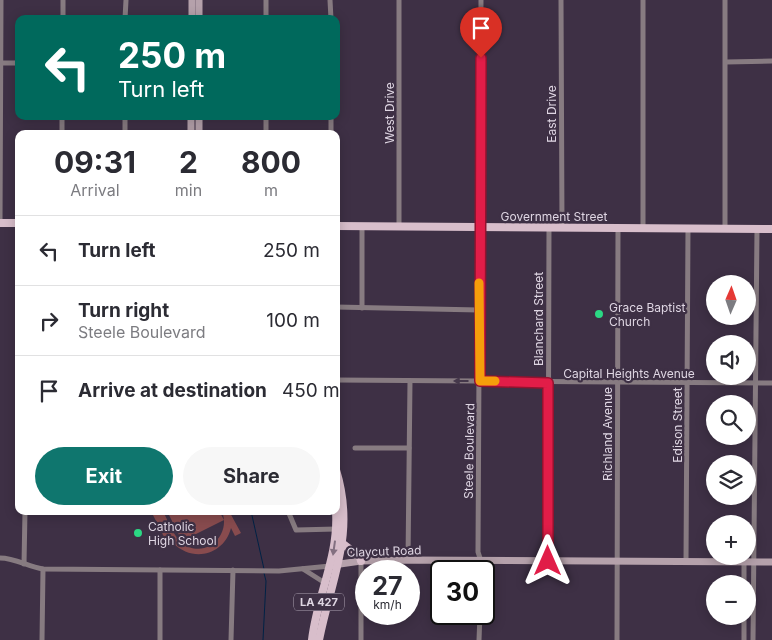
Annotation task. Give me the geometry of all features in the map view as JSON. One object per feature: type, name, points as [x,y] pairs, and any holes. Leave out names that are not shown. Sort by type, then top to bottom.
[{"type":"main road","points":[[0,223],[15,224]]},
{"type":"main road","name":"Government Street","points":[[340,226],[772,229]]},
{"type":"main road","name":"LA 427","points":[[312,640],[316,612],[325,583],[335,565],[343,544],[344,510],[340,483]]},
{"type":"main road","name":"LA 427","points":[[319,640],[335,565],[336,515]]},
{"type":"main road","points":[[343,544],[360,557],[361,560]]},
{"type":"street","points":[[0,223],[1,0]]},
{"type":"street","points":[[63,0],[63,15]]},
{"type":"street","points":[[126,0],[126,15]]},
{"type":"street","points":[[192,0],[192,15]]},
{"type":"street","points":[[199,15],[200,0]]},
{"type":"street","points":[[266,0],[266,15]]},
{"type":"street","points":[[330,0],[330,15]]},
{"type":"street","name":"West Drive","points":[[399,0],[399,226]]},
{"type":"street","name":"Steele Boulevard","points":[[481,0],[478,552],[481,560]]},
{"type":"street","name":"East Drive","points":[[561,0],[562,227]]},
{"type":"street","points":[[643,0],[643,228]]},
{"type":"street","points":[[725,0],[725,228]]},
{"type":"street","points":[[726,62],[772,61]]},
{"type":"street","points":[[0,63],[15,63]]},
{"type":"street","points":[[362,226],[362,308]]},
{"type":"street","name":"Blanchard Street","points":[[548,561],[549,227]]},
{"type":"street","name":"Richland Avenue","points":[[617,640],[618,228]]},
{"type":"street","name":"Edison Street","points":[[686,562],[688,228]]},
{"type":"street","points":[[756,383],[757,228]]},
{"type":"street","points":[[340,307],[479,310]]},
{"type":"street","name":"Capital Heights Avenue","points":[[340,380],[548,383],[706,382]]},
{"type":"street","points":[[408,560],[410,381]]},
{"type":"street","name":"Capital Heights Avenue","points":[[756,383],[772,383]]},
{"type":"street","points":[[755,515],[756,385]]},
{"type":"street","points":[[355,448],[409,448]]},
{"type":"street","points":[[24,564],[25,515]]},
{"type":"street","points":[[290,515],[296,530],[336,529]]},
{"type":"street","name":"Claycut Road","points":[[0,558],[11,558],[35,568],[43,569],[278,571],[355,562]]},
{"type":"street","name":"Claycut Road","points":[[495,561],[706,562]]},
{"type":"street","name":"Claycut Road","points":[[756,562],[772,562]]},
{"type":"street","points":[[754,565],[754,640]]},
{"type":"street","points":[[42,640],[43,569]]},
{"type":"street","points":[[303,569],[325,583]]},
{"type":"street","points":[[160,570],[160,640]]},
{"type":"street","points":[[231,640],[233,570]]},
{"type":"street","points":[[361,625],[361,640]]},
{"type":"street","points":[[479,640],[480,625]]},
{"type":"street","points":[[744,625],[744,640]]},
{"type":"shaded area","points":[[153,515],[165,515],[181,542],[189,547],[198,549],[213,543],[219,537],[223,529],[223,515],[231,515],[241,533],[235,536],[231,528],[222,545],[207,553],[190,553],[173,543],[168,545]]},
{"type":"shaded area","points":[[169,515],[221,515],[224,520],[182,541]]},
{"type":"waterway","points":[[252,515],[264,569]]},
{"type":"waterway","points":[[263,640],[266,581],[264,573]]},
{"type":"slow traffic","points":[[479,283],[480,381],[495,381]]},
{"type":"place","name":"Grace Baptist Church","points":[[599,314]]},
{"type":"place","name":"Catholic High School","points":[[138,533]]},
{"type":"route","points":[[481,58],[480,381],[548,383],[548,561]]}]
